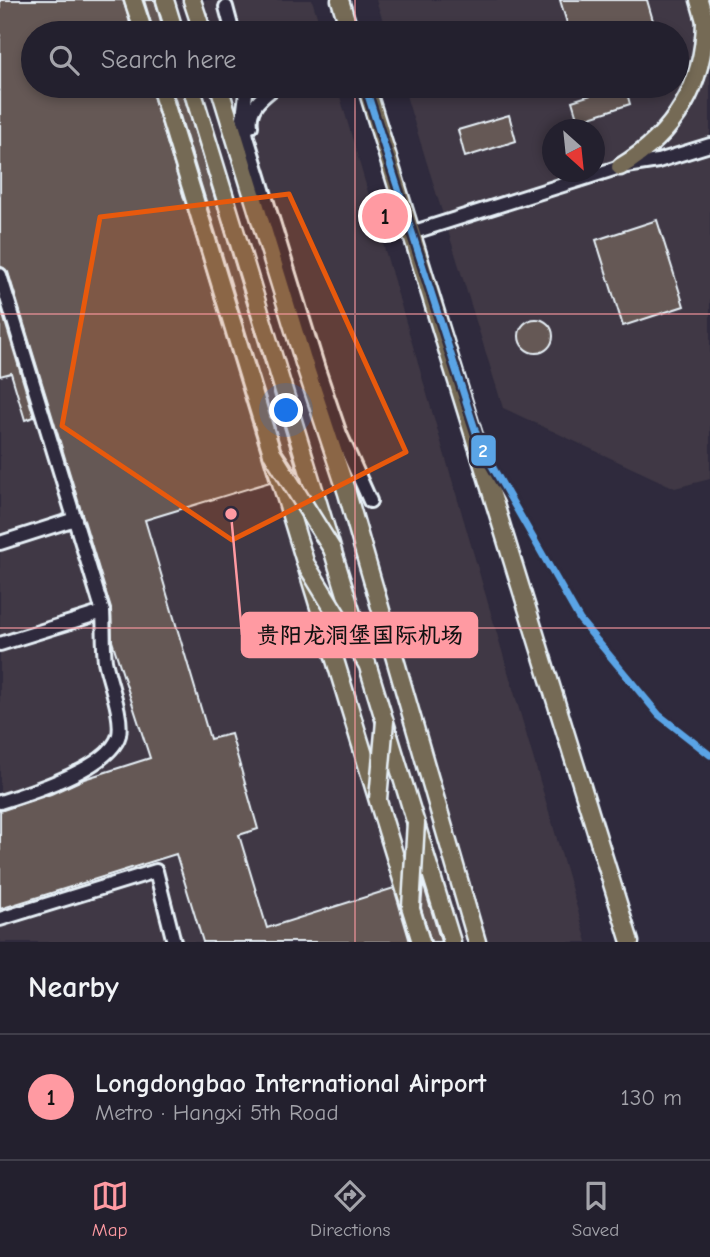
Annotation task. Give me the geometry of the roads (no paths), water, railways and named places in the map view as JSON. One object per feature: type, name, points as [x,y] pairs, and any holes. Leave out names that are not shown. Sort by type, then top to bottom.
[{"type":"main road","points":[[136,0],[142,21]]},
{"type":"main road","points":[[165,0],[171,21]]},
{"type":"main road","points":[[192,0],[198,21]]},
{"type":"main road","points":[[340,0],[346,21]]},
{"type":"main road","points":[[699,0],[710,37]]},
{"type":"main road","points":[[689,91],[703,51],[705,21]]},
{"type":"main road","points":[[166,98],[422,942]]},
{"type":"main road","points":[[166,98],[422,942]]},
{"type":"main road","points":[[195,98],[452,942]]},
{"type":"main road","points":[[223,98],[347,493],[477,942]]},
{"type":"main road","points":[[370,98],[630,942]]},
{"type":"main road","points":[[620,167],[661,137],[680,113],[686,98]]},
{"type":"main road","points":[[272,453],[332,549]]},
{"type":"main road","points":[[307,566],[367,664]]},
{"type":"main road","points":[[378,799],[385,721]]},
{"type":"main road","points":[[411,907],[416,822]]},
{"type":"street","points":[[226,8],[230,21]]},
{"type":"street","points":[[245,98],[243,117],[247,137],[318,372],[340,434],[370,501]]},
{"type":"street","points":[[262,98],[251,112],[250,123],[325,366],[345,441]]},
{"type":"street","points":[[411,233],[620,167],[658,161],[710,145]]},
{"type":"street","points":[[0,275],[103,612],[105,659],[119,724],[119,735],[113,748],[102,757],[50,786],[0,802]]},
{"type":"street","points":[[0,543],[75,519]]},
{"type":"street","points":[[0,644],[103,612]]},
{"type":"street","points":[[0,919],[156,871],[174,942]]},
{"type":"place","name":"Longdongbao International Airport","points":[[385,216]]},
{"type":"place","name":"贵阳龙洞堡国际机场","points":[[231,514]]}]
